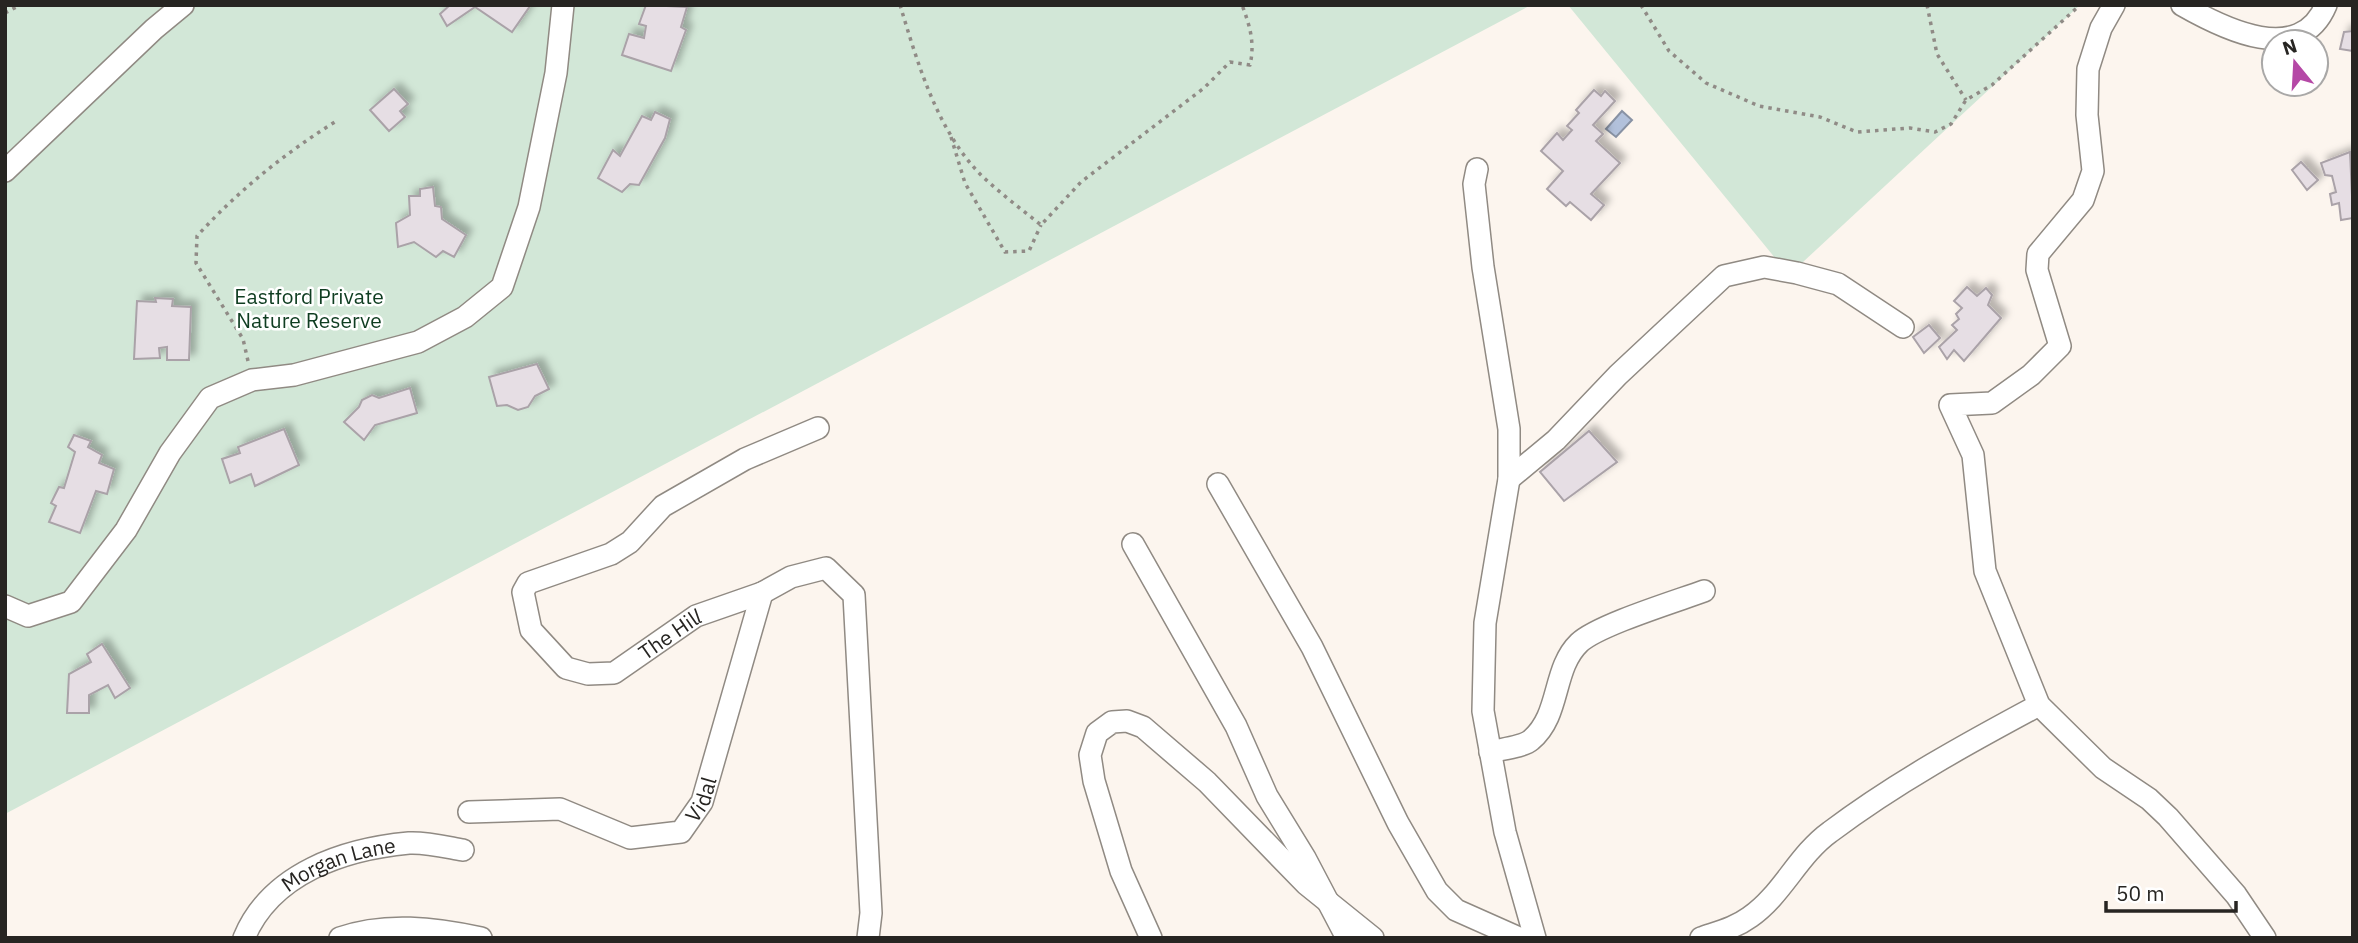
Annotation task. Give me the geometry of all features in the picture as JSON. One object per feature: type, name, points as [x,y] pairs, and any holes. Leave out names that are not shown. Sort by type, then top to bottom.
[{"type":"street","points":[[5,171],[154,29],[183,5]]},
{"type":"street","points":[[5,606],[28,616],[71,602],[126,530],[170,453],[210,398],[252,380],[294,375],[418,342],[465,317],[502,287],[529,207],[556,73],[563,5]]},
{"type":"street","points":[[2114,5],[2101,28],[2088,69],[2087,115],[2093,171],[2083,200],[2038,254],[2037,270],[2060,346],[2031,375],[1992,403],[1950,405],[1973,455],[1986,571],[2039,705],[2103,768],[2149,799],[2168,817],[2236,895],[2265,938]]},
{"type":"street","points":[[2182,5],[2214,23],[2278,41],[2303,34],[2320,19],[2326,5]]},
{"type":"street","points":[[1477,169],[1474,184],[1483,267],[1508,429],[1509,479],[1485,622],[1483,711],[1505,832],[1535,938]]},
{"type":"street","points":[[1509,479],[1556,440],[1618,375],[1724,276],[1764,267],[1811,276],[1838,284],[1903,327]]},
{"type":"street","name":"The Hill","points":[[818,428],[745,459],[663,506],[630,542],[611,554],[528,583],[523,592],[531,630],[566,668],[588,674],[614,674],[696,617],[762,593],[791,577],[826,568],[854,595],[871,913],[869,938]]},
{"type":"street","points":[[1218,484],[1312,647],[1392,811],[1437,891],[1457,910],[1519,938]]},
{"type":"street","points":[[1133,544],[1236,726],[1267,796],[1347,938]]},
{"type":"street","points":[[1490,752],[1530,741],[1550,715],[1562,672],[1578,643],[1608,627],[1704,591]]},
{"type":"street","name":"Vidal","points":[[469,812],[560,809],[630,838],[681,832],[702,802],[762,593]]},
{"type":"street","points":[[1701,938],[1736,925],[1759,910],[1805,854],[1836,827],[1980,737],[2039,705]]},
{"type":"street","points":[[1152,938],[1121,871],[1094,781],[1090,755],[1097,733],[1112,722],[1127,722],[1143,727],[1207,782],[1306,884],[1373,938]]},
{"type":"street","name":"Morgan Lane","points":[[244,938],[261,908],[289,881],[316,865],[411,843],[463,850]]},
{"type":"street","points":[[340,938],[358,931],[392,928],[444,930],[481,938]]},
{"type":"path","points":[[5,13],[20,5]]},
{"type":"path","points":[[900,5],[919,68],[950,135],[965,183],[1005,252],[1029,251],[1041,225],[1081,182],[1204,88],[1230,62],[1250,65],[1254,49],[1250,25],[1242,5]]},
{"type":"path","points":[[1641,5],[1669,51],[1706,83],[1759,106],[1821,117],[1857,132],[1910,128],[1935,132],[1951,124],[1966,100],[1993,85],[2080,5]]},
{"type":"path","points":[[1927,5],[1937,54],[1966,100]]},
{"type":"path","points":[[252,380],[243,340],[196,263],[197,236],[232,197],[291,149],[338,120]]},
{"type":"path","points":[[950,135],[981,175],[1041,225]]},
{"type":"green space","name":"Eastford Private Nature Reserve","points":[[5,5],[1531,5],[5,814]]},
{"type":"green space","points":[[1568,5],[2080,5],[1789,275]]},
{"type":"water","points":[[1622,111],[1632,120],[1616,137],[1606,129]]},
{"type":"building","points":[[450,5],[530,6],[512,32],[475,7],[447,26],[440,14]]},
{"type":"building","points":[[646,5],[687,7],[681,27],[686,30],[671,71],[622,55],[629,34],[644,38],[646,26],[639,24]]},
{"type":"building","points":[[2353,31],[2353,51],[2340,49],[2344,32]]},
{"type":"building","points":[[394,89],[408,104],[400,111],[405,117],[389,131],[370,110]]},
{"type":"building","points":[[1594,90],[1601,96],[1605,91],[1615,101],[1593,125],[1603,134],[1596,141],[1620,163],[1591,194],[1604,205],[1591,220],[1570,202],[1566,206],[1547,189],[1563,171],[1541,151],[1557,133],[1563,140],[1572,130],[1567,126],[1579,113],[1576,110]]},
{"type":"building","points":[[655,112],[670,119],[665,138],[639,185],[630,184],[622,192],[598,178],[613,150],[620,156],[642,116],[651,120]]},
{"type":"building","points":[[2350,152],[2353,218],[2341,220],[2339,203],[2332,205],[2330,194],[2336,192],[2332,176],[2325,175],[2321,163]]},
{"type":"building","points":[[2301,162],[2318,180],[2307,190],[2292,170]]},
{"type":"building","points":[[433,187],[435,206],[441,207],[442,219],[466,235],[454,257],[443,251],[436,257],[414,242],[398,247],[396,223],[410,215],[409,196],[420,196],[420,189]]},
{"type":"building","points":[[1967,287],[1977,296],[1986,288],[1992,295],[1988,305],[2001,318],[1964,361],[1954,350],[1947,359],[1939,347],[1957,330],[1952,325],[1959,319],[1956,314],[1962,308],[1954,301]]},
{"type":"building","points":[[155,298],[173,299],[172,306],[191,307],[189,360],[167,360],[167,347],[159,348],[160,358],[134,359],[137,301],[156,302]]},
{"type":"building","points":[[1929,325],[1940,338],[1924,353],[1913,337]]},
{"type":"building","points":[[537,364],[549,389],[535,396],[528,407],[518,410],[507,405],[497,406],[489,377]]},
{"type":"building","points":[[410,388],[417,413],[375,425],[364,440],[344,422],[359,407],[362,400],[372,395],[379,398]]},
{"type":"building","points":[[284,429],[299,465],[255,486],[251,474],[230,483],[222,459],[240,453],[238,447]]},
{"type":"building","points":[[1589,431],[1617,462],[1564,501],[1540,472]]},
{"type":"building","points":[[74,435],[91,441],[88,447],[102,455],[99,463],[114,469],[107,494],[96,491],[80,533],[49,522],[56,506],[51,503],[59,487],[64,488],[75,452],[68,447]]},
{"type":"building","points":[[102,644],[130,688],[115,698],[108,685],[89,695],[89,713],[67,713],[69,674],[91,662],[87,654]]}]
